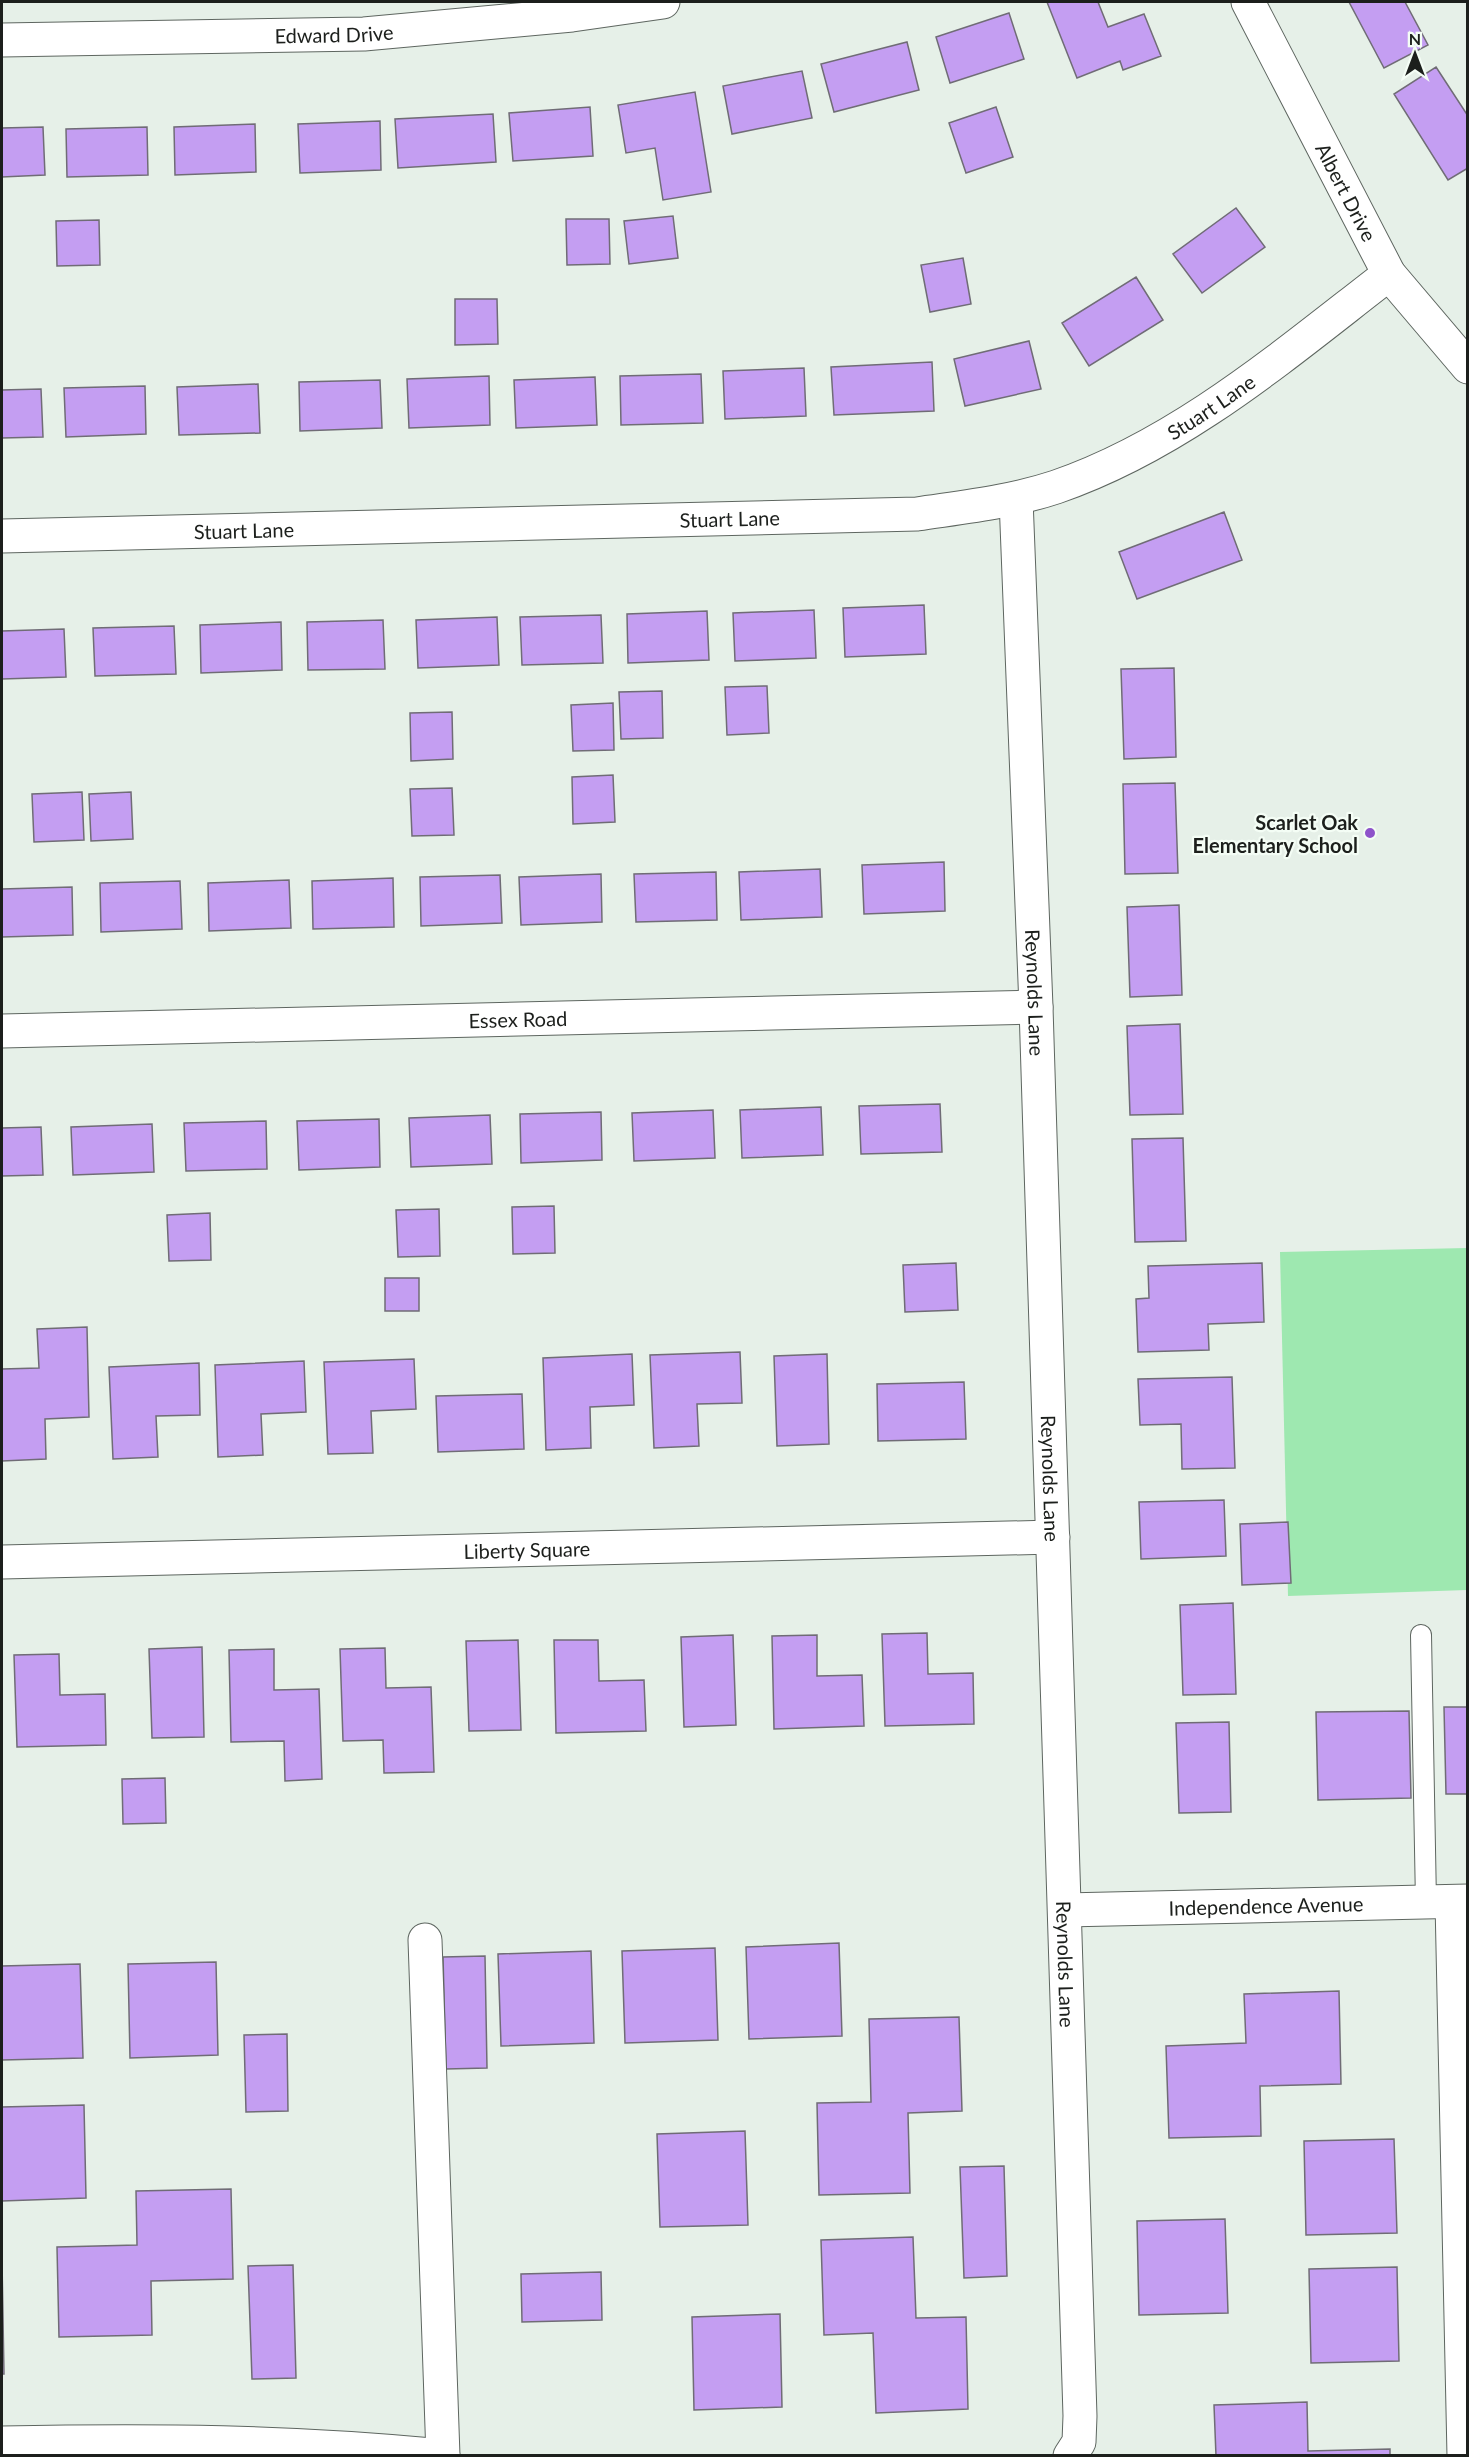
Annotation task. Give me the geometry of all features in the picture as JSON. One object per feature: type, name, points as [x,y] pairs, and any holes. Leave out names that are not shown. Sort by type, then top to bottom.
[{"type":"street","name":"Edward Drive","points":[[2,40],[364,34],[572,15],[663,2]]},
{"type":"street","name":"Albert Drive","points":[[1248,2],[1389,274],[1467,367]]},
{"type":"street","name":"Stuart Lane","points":[[2,536],[917,514],[1016,499],[1057,487],[1110,465],[1183,426],[1272,363],[1389,274]]},
{"type":"street","name":"Reynolds Lane","points":[[1016,499],[1036,1007],[1080,2416],[1079,2442],[1070,2456]]},
{"type":"street","name":"Essex Road","points":[[2,1031],[1036,1007]]},
{"type":"street","name":"Liberty Square","points":[[2,1562],[1053,1537]]},
{"type":"street","name":"Independence Avenue","points":[[1065,1910],[1449,1902]]},
{"type":"street","points":[[1449,1902],[1464,2456]]},
{"type":"street","points":[[2,2443],[128,2440],[443,2455],[425,1940]]},
{"type":"lane","points":[[1421,1635],[1449,1902]]},
{"type":"green space","points":[[1467,1248],[1467,1590],[1288,1596],[1280,1252]]},
{"type":"building","points":[[1047,2],[1098,2],[1108,27],[1144,14],[1161,56],[1123,70],[1120,61],[1077,78]]},
{"type":"building","points":[[1349,2],[1405,2],[1428,45],[1384,68]]},
{"type":"building","points":[[1009,13],[1024,59],[950,83],[936,37]]},
{"type":"building","points":[[907,42],[919,90],[834,112],[821,64]]},
{"type":"building","points":[[1436,67],[1468,116],[1468,168],[1448,180],[1394,94]]},
{"type":"building","points":[[802,71],[812,118],[732,134],[723,86]]},
{"type":"building","points":[[695,92],[711,192],[663,200],[655,148],[626,153],[618,105]]},
{"type":"building","points":[[590,107],[593,156],[513,161],[509,113]]},
{"type":"building","points":[[996,107],[1013,157],[966,173],[949,123]]},
{"type":"building","points":[[493,114],[496,162],[398,168],[395,119]]},
{"type":"building","points":[[380,121],[381,170],[300,173],[298,124]]},
{"type":"building","points":[[255,124],[256,172],[175,175],[174,127]]},
{"type":"building","points":[[43,127],[45,175],[2,177],[2,128]]},
{"type":"building","points":[[147,127],[148,175],[67,177],[66,129]]},
{"type":"building","points":[[1236,208],[1265,247],[1202,293],[1173,254]]},
{"type":"building","points":[[673,216],[678,258],[629,264],[624,221]]},
{"type":"building","points":[[566,219],[609,219],[610,264],[567,265]]},
{"type":"building","points":[[99,220],[100,265],[57,266],[56,221]]},
{"type":"building","points":[[963,258],[971,304],[930,312],[921,265]]},
{"type":"building","points":[[1136,277],[1163,320],[1089,366],[1062,323]]},
{"type":"building","points":[[455,299],[497,299],[498,344],[455,345]]},
{"type":"building","points":[[1029,341],[1041,389],[965,406],[954,359]]},
{"type":"building","points":[[932,362],[934,411],[834,415],[831,367]]},
{"type":"building","points":[[804,368],[806,416],[725,419],[723,371]]},
{"type":"building","points":[[701,374],[703,423],[621,425],[620,376]]},
{"type":"building","points":[[489,376],[490,425],[409,428],[407,379]]},
{"type":"building","points":[[595,377],[597,425],[516,428],[514,380]]},
{"type":"building","points":[[380,380],[382,428],[300,431],[299,382]]},
{"type":"building","points":[[258,384],[260,433],[179,435],[177,387]]},
{"type":"building","points":[[145,386],[146,434],[66,437],[64,388]]},
{"type":"building","points":[[41,389],[43,437],[2,438],[2,390]]},
{"type":"building","points":[[1224,512],[1242,560],[1137,599],[1119,552]]},
{"type":"building","points":[[924,605],[926,654],[845,657],[843,608]]},
{"type":"building","points":[[814,610],[816,658],[735,661],[733,613]]},
{"type":"building","points":[[707,611],[709,660],[628,663],[627,614]]},
{"type":"building","points":[[601,615],[603,663],[522,665],[520,617]]},
{"type":"building","points":[[497,617],[499,665],[418,668],[416,620]]},
{"type":"building","points":[[383,620],[385,669],[308,670],[307,622]]},
{"type":"building","points":[[281,622],[282,670],[201,673],[200,625]]},
{"type":"building","points":[[174,626],[176,674],[95,676],[93,628]]},
{"type":"building","points":[[64,629],[66,677],[2,679],[2,631]]},
{"type":"building","points":[[1174,668],[1176,757],[1124,759],[1121,669]]},
{"type":"building","points":[[767,686],[769,733],[727,735],[725,687]]},
{"type":"building","points":[[662,691],[663,738],[621,739],[619,692]]},
{"type":"building","points":[[613,703],[614,750],[573,751],[571,705]]},
{"type":"building","points":[[452,712],[453,759],[411,761],[410,713]]},
{"type":"building","points":[[613,775],[615,822],[573,824],[572,777]]},
{"type":"building","points":[[1175,783],[1178,873],[1125,874],[1123,784]]},
{"type":"building","points":[[452,788],[454,835],[412,836],[410,789]]},
{"type":"building","points":[[82,792],[84,840],[34,842],[32,794]]},
{"type":"building","points":[[131,792],[133,839],[91,841],[89,794]]},
{"type":"building","points":[[944,862],[945,911],[864,914],[862,865]]},
{"type":"building","points":[[820,869],[822,917],[741,920],[739,872]]},
{"type":"building","points":[[716,872],[717,920],[636,922],[634,874]]},
{"type":"building","points":[[601,874],[602,922],[521,925],[519,877]]},
{"type":"building","points":[[500,875],[502,923],[421,926],[420,877]]},
{"type":"building","points":[[393,878],[394,927],[313,929],[312,881]]},
{"type":"building","points":[[289,880],[291,928],[209,931],[208,883]]},
{"type":"building","points":[[180,881],[182,929],[101,932],[100,883]]},
{"type":"building","points":[[72,887],[73,935],[2,937],[2,889]]},
{"type":"building","points":[[1179,905],[1182,995],[1130,997],[1127,907]]},
{"type":"building","points":[[1180,1024],[1183,1114],[1130,1115],[1127,1026]]},
{"type":"building","points":[[940,1104],[942,1152],[861,1154],[859,1106]]},
{"type":"building","points":[[821,1107],[823,1155],[742,1158],[740,1110]]},
{"type":"building","points":[[713,1110],[715,1158],[634,1161],[632,1113]]},
{"type":"building","points":[[601,1112],[602,1160],[521,1163],[520,1114]]},
{"type":"building","points":[[490,1115],[492,1164],[411,1167],[409,1118]]},
{"type":"building","points":[[379,1119],[380,1167],[299,1170],[297,1121]]},
{"type":"building","points":[[266,1121],[267,1169],[186,1171],[184,1123]]},
{"type":"building","points":[[152,1124],[154,1172],[73,1175],[71,1127]]},
{"type":"building","points":[[41,1127],[43,1175],[2,1176],[2,1128]]},
{"type":"building","points":[[1183,1138],[1186,1241],[1135,1242],[1132,1139]]},
{"type":"building","points":[[554,1206],[555,1253],[513,1254],[512,1207]]},
{"type":"building","points":[[439,1209],[440,1256],[398,1257],[396,1210]]},
{"type":"building","points":[[210,1213],[211,1260],[169,1261],[167,1215]]},
{"type":"building","points":[[956,1263],[958,1310],[905,1312],[903,1265]]},
{"type":"building","points":[[1262,1263],[1264,1322],[1208,1324],[1209,1350],[1138,1352],[1136,1299],[1149,1298],[1148,1266]]},
{"type":"building","points":[[385,1278],[419,1278],[419,1311],[385,1311]]},
{"type":"building","points":[[87,1327],[89,1417],[45,1419],[46,1459],[2,1461],[2,1369],[39,1368],[37,1329]]},
{"type":"building","points":[[740,1352],[742,1403],[697,1404],[699,1446],[654,1448],[650,1355]]},
{"type":"building","points":[[632,1354],[634,1405],[590,1407],[591,1448],[546,1450],[543,1358]]},
{"type":"building","points":[[827,1354],[829,1444],[777,1446],[774,1356]]},
{"type":"building","points":[[414,1359],[416,1409],[371,1411],[373,1453],[328,1454],[324,1362]]},
{"type":"building","points":[[304,1361],[306,1412],[261,1414],[263,1455],[218,1457],[215,1365]]},
{"type":"building","points":[[199,1363],[200,1415],[156,1416],[158,1457],[113,1459],[109,1367]]},
{"type":"building","points":[[1232,1377],[1235,1468],[1182,1469],[1181,1424],[1140,1425],[1138,1379]]},
{"type":"building","points":[[964,1382],[966,1439],[878,1441],[877,1384]]},
{"type":"building","points":[[522,1394],[524,1449],[438,1452],[436,1396]]},
{"type":"building","points":[[1224,1500],[1226,1556],[1141,1559],[1139,1502]]},
{"type":"building","points":[[1288,1522],[1291,1583],[1242,1585],[1240,1524]]},
{"type":"building","points":[[1233,1603],[1236,1694],[1183,1695],[1180,1605]]},
{"type":"building","points":[[927,1633],[928,1674],[973,1673],[974,1724],[885,1726],[882,1634]]},
{"type":"building","points":[[733,1635],[736,1725],[684,1727],[681,1637]]},
{"type":"building","points":[[817,1635],[817,1676],[862,1675],[864,1726],[774,1729],[772,1636]]},
{"type":"building","points":[[518,1640],[521,1730],[469,1731],[466,1641]]},
{"type":"building","points":[[554,1640],[598,1640],[599,1681],[644,1680],[646,1731],[556,1733]]},
{"type":"building","points":[[202,1647],[204,1737],[152,1738],[149,1649]]},
{"type":"building","points":[[385,1648],[386,1688],[431,1687],[434,1772],[384,1773],[383,1740],[343,1741],[340,1649]]},
{"type":"building","points":[[274,1649],[274,1690],[319,1689],[322,1779],[285,1781],[284,1741],[231,1742],[229,1650]]},
{"type":"building","points":[[59,1654],[60,1695],[105,1694],[106,1745],[17,1747],[14,1655]]},
{"type":"building","points":[[1444,1707],[1468,1707],[1468,1794],[1446,1794]]},
{"type":"building","points":[[1409,1711],[1411,1798],[1318,1800],[1316,1712]]},
{"type":"building","points":[[1229,1722],[1231,1812],[1179,1813],[1176,1723]]},
{"type":"building","points":[[165,1778],[166,1823],[123,1824],[122,1779]]},
{"type":"building","points":[[839,1943],[842,2036],[749,2039],[746,1947]]},
{"type":"building","points":[[715,1948],[718,2040],[625,2043],[622,1951]]},
{"type":"building","points":[[591,1951],[594,2043],[501,2046],[498,1954]]},
{"type":"building","points":[[485,1956],[487,2068],[446,2069],[443,1957]]},
{"type":"building","points":[[216,1962],[218,2055],[130,2058],[128,1964]]},
{"type":"building","points":[[80,1964],[83,2058],[2,2060],[2,1966]]},
{"type":"building","points":[[1339,1991],[1341,2084],[1260,2086],[1261,2136],[1169,2138],[1166,2046],[1246,2043],[1244,1994]]},
{"type":"building","points":[[959,2017],[962,2111],[908,2113],[910,2193],[819,2195],[817,2103],[871,2102],[869,2019]]},
{"type":"building","points":[[287,2034],[288,2111],[246,2112],[244,2035]]},
{"type":"building","points":[[84,2105],[86,2198],[2,2201],[2,2107]]},
{"type":"building","points":[[745,2131],[748,2225],[660,2227],[657,2134]]},
{"type":"building","points":[[1394,2139],[1397,2233],[1306,2235],[1304,2141]]},
{"type":"building","points":[[1004,2166],[1007,2276],[964,2278],[960,2167]]},
{"type":"building","points":[[231,2189],[233,2279],[151,2281],[152,2335],[59,2337],[57,2247],[137,2245],[136,2191]]},
{"type":"building","points":[[1225,2219],[1228,2313],[1139,2315],[1137,2221]]},
{"type":"building","points":[[913,2237],[916,2318],[966,2317],[968,2409],[876,2413],[873,2333],[824,2335],[821,2240]]},
{"type":"building","points":[[2,2261],[4,2374],[2,2374]]},
{"type":"building","points":[[293,2265],[296,2378],[252,2379],[248,2266]]},
{"type":"building","points":[[1397,2267],[1399,2361],[1311,2363],[1309,2269]]},
{"type":"building","points":[[601,2272],[602,2320],[522,2322],[521,2274]]},
{"type":"building","points":[[780,2314],[782,2407],[694,2410],[692,2317]]},
{"type":"building","points":[[1307,2402],[1308,2451],[1390,2449],[1390,2456],[1216,2456],[1214,2405]]},
{"type":"place","name":"Scarlet Oak Elementary School","points":[[1370,833]]}]
